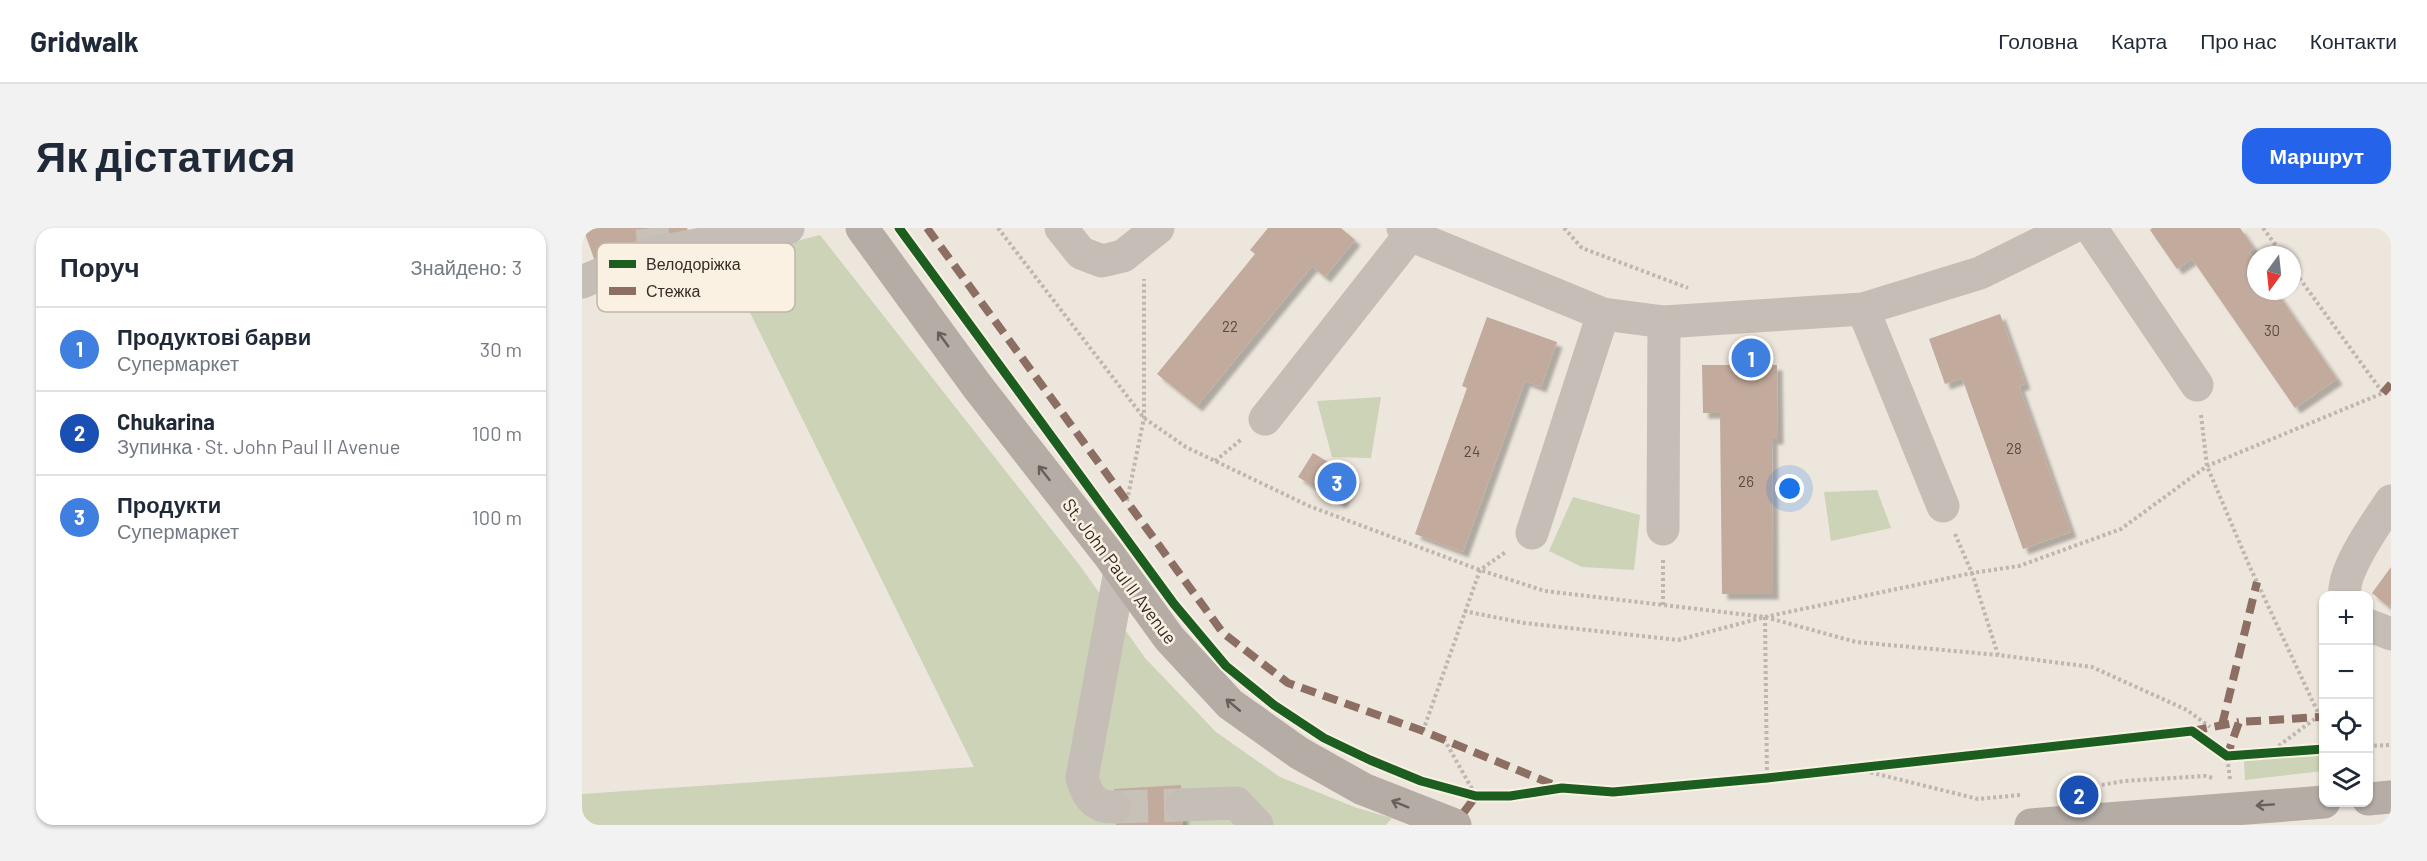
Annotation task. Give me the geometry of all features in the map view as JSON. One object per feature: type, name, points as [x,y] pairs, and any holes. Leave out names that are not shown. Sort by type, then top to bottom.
[{"type":"main road","name":"St. John Paul II Avenue","points":[[862,228],[977,386],[1169,638],[1230,704],[1299,753],[1363,789],[1455,825]]},
{"type":"main road","points":[[2026,810],[2232,795],[2319,802]]},
{"type":"main road","points":[[2373,799],[2391,797]]},
{"type":"lane","points":[[695,243],[788,228]]},
{"type":"lane","points":[[1061,228],[1081,253],[1102,261],[1123,256],[1151,234]]},
{"type":"lane","points":[[1266,419],[1407,231],[1603,314],[1664,322],[1863,309],[1980,273],[2071,228]]},
{"type":"lane","points":[[2091,228],[2198,385]]},
{"type":"lane","points":[[582,282],[597,275]]},
{"type":"lane","points":[[1863,309],[1943,506]]},
{"type":"lane","points":[[1532,533],[1603,314]]},
{"type":"lane","points":[[1663,529],[1664,322]]},
{"type":"lane","points":[[2344,591],[2343,585],[2367,537],[2391,501]]},
{"type":"lane","points":[[1115,807],[1103,807],[1087,795],[1082,778],[1120,571]]},
{"type":"lane","points":[[2373,627],[2391,634]]},
{"type":"lane","points":[[1182,804],[1236,803],[1257,825]]},
{"type":"path","points":[[998,228],[1144,418],[1186,447],[1309,506],[1480,570],[1545,591],[1765,617],[1856,642],[1998,655],[2092,667],[2187,710],[2210,727]]},
{"type":"path","points":[[1564,228],[1582,248],[1690,289]]},
{"type":"path","points":[[2263,228],[2276,246]]},
{"type":"path","points":[[1127,501],[1144,418],[1151,234]]},
{"type":"path","points":[[1464,611],[1524,623],[1678,640],[1765,617],[1972,573],[2019,566],[2121,529],[2207,466],[2383,393],[2301,280]]},
{"type":"path","points":[[2198,385],[2207,466],[2249,565],[2319,715]]},
{"type":"path","points":[[1943,506],[1972,573],[1998,655]]},
{"type":"path","points":[[1663,529],[1663,606]]},
{"type":"path","points":[[1423,730],[1480,570]]},
{"type":"path","points":[[1765,617],[1767,778]]},
{"type":"path","points":[[2268,753],[2319,718]]},
{"type":"path","points":[[1444,739],[1471,795]]},
{"type":"path","points":[[2373,746],[2391,745]]},
{"type":"path","points":[[2232,795],[2227,756],[2319,749]]},
{"type":"path","points":[[1853,768],[2026,810]]},
{"type":"path","points":[[2089,787],[2124,781],[2205,776],[2232,795]]},
{"type":"green space","points":[[820,235],[1081,567],[1145,658],[1216,732],[1280,777],[1357,808],[1392,818],[1386,825],[582,825],[582,794],[974,767],[750,312],[795,312],[795,243],[789,243]]},
{"type":"green space","points":[[1381,397],[1371,458],[1332,457],[1317,401]]},
{"type":"green space","points":[[1877,490],[1891,528],[1831,541],[1824,492]]},
{"type":"green space","points":[[1573,497],[1640,515],[1634,570],[1582,567],[1549,551]]},
{"type":"green space","points":[[2319,754],[2319,771],[2245,780],[2244,760]]},
{"type":"building","points":[[583,228],[687,228],[689,235],[666,243],[597,243],[597,267]]},
{"type":"building","points":[[1268,228],[1341,228],[1355,240],[1325,277],[1312,266],[1197,406],[1157,374],[1255,254],[1250,250]]},
{"type":"building","points":[[2152,228],[2240,228],[2253,246],[2247,246],[2247,300],[2282,300],[2337,379],[2295,408],[2192,259],[2177,269],[2150,230]]},
{"type":"building","points":[[2000,314],[2025,384],[2019,386],[2071,532],[2023,549],[1962,378],[1945,384],[1929,339]]},
{"type":"building","points":[[1487,317],[1557,342],[1541,387],[1525,381],[1463,552],[1415,534],[1467,388],[1462,386]]},
{"type":"building","points":[[1702,365],[1777,365],[1778,439],[1772,439],[1773,594],[1722,594],[1720,413],[1703,413]]},
{"type":"building","points":[[1313,453],[1355,478],[1341,503],[1298,477]]},
{"type":"building","points":[[2391,567],[2391,604],[2389,607],[2373,592]]},
{"type":"building","points":[[1181,785],[1183,825],[1116,825],[1114,789]]},
{"type":"tunnel","points":[[652,228],[654,243]]},
{"type":"tunnel","points":[[1115,807],[1182,805]]},
{"type":"marked path","points":[[927,228],[1223,633],[1288,683],[1423,731],[1559,787]]},
{"type":"marked path","points":[[2383,393],[2391,384]]},
{"type":"marked path","points":[[2222,725],[2257,582]]},
{"type":"marked path","points":[[2225,754],[2227,756],[2239,722],[2319,717]]},
{"type":"marked path","points":[[2192,731],[2239,722]]},
{"type":"marked path","points":[[1464,812],[1476,796],[1481,796]]},
{"type":"cycle path","points":[[899,228],[1174,604],[1226,666],[1274,705],[1324,738],[1421,781],[1476,796],[1510,796],[1562,788],[1613,792],[1767,778],[2192,731],[2227,756],[2319,749]]},
{"type":"place","name":"Продуктові барви","points":[[1751,358]]},
{"type":"place","name":"Продукти","points":[[1337,482]]},
{"type":"place","name":"Chukarina","points":[[2079,795]]}]
